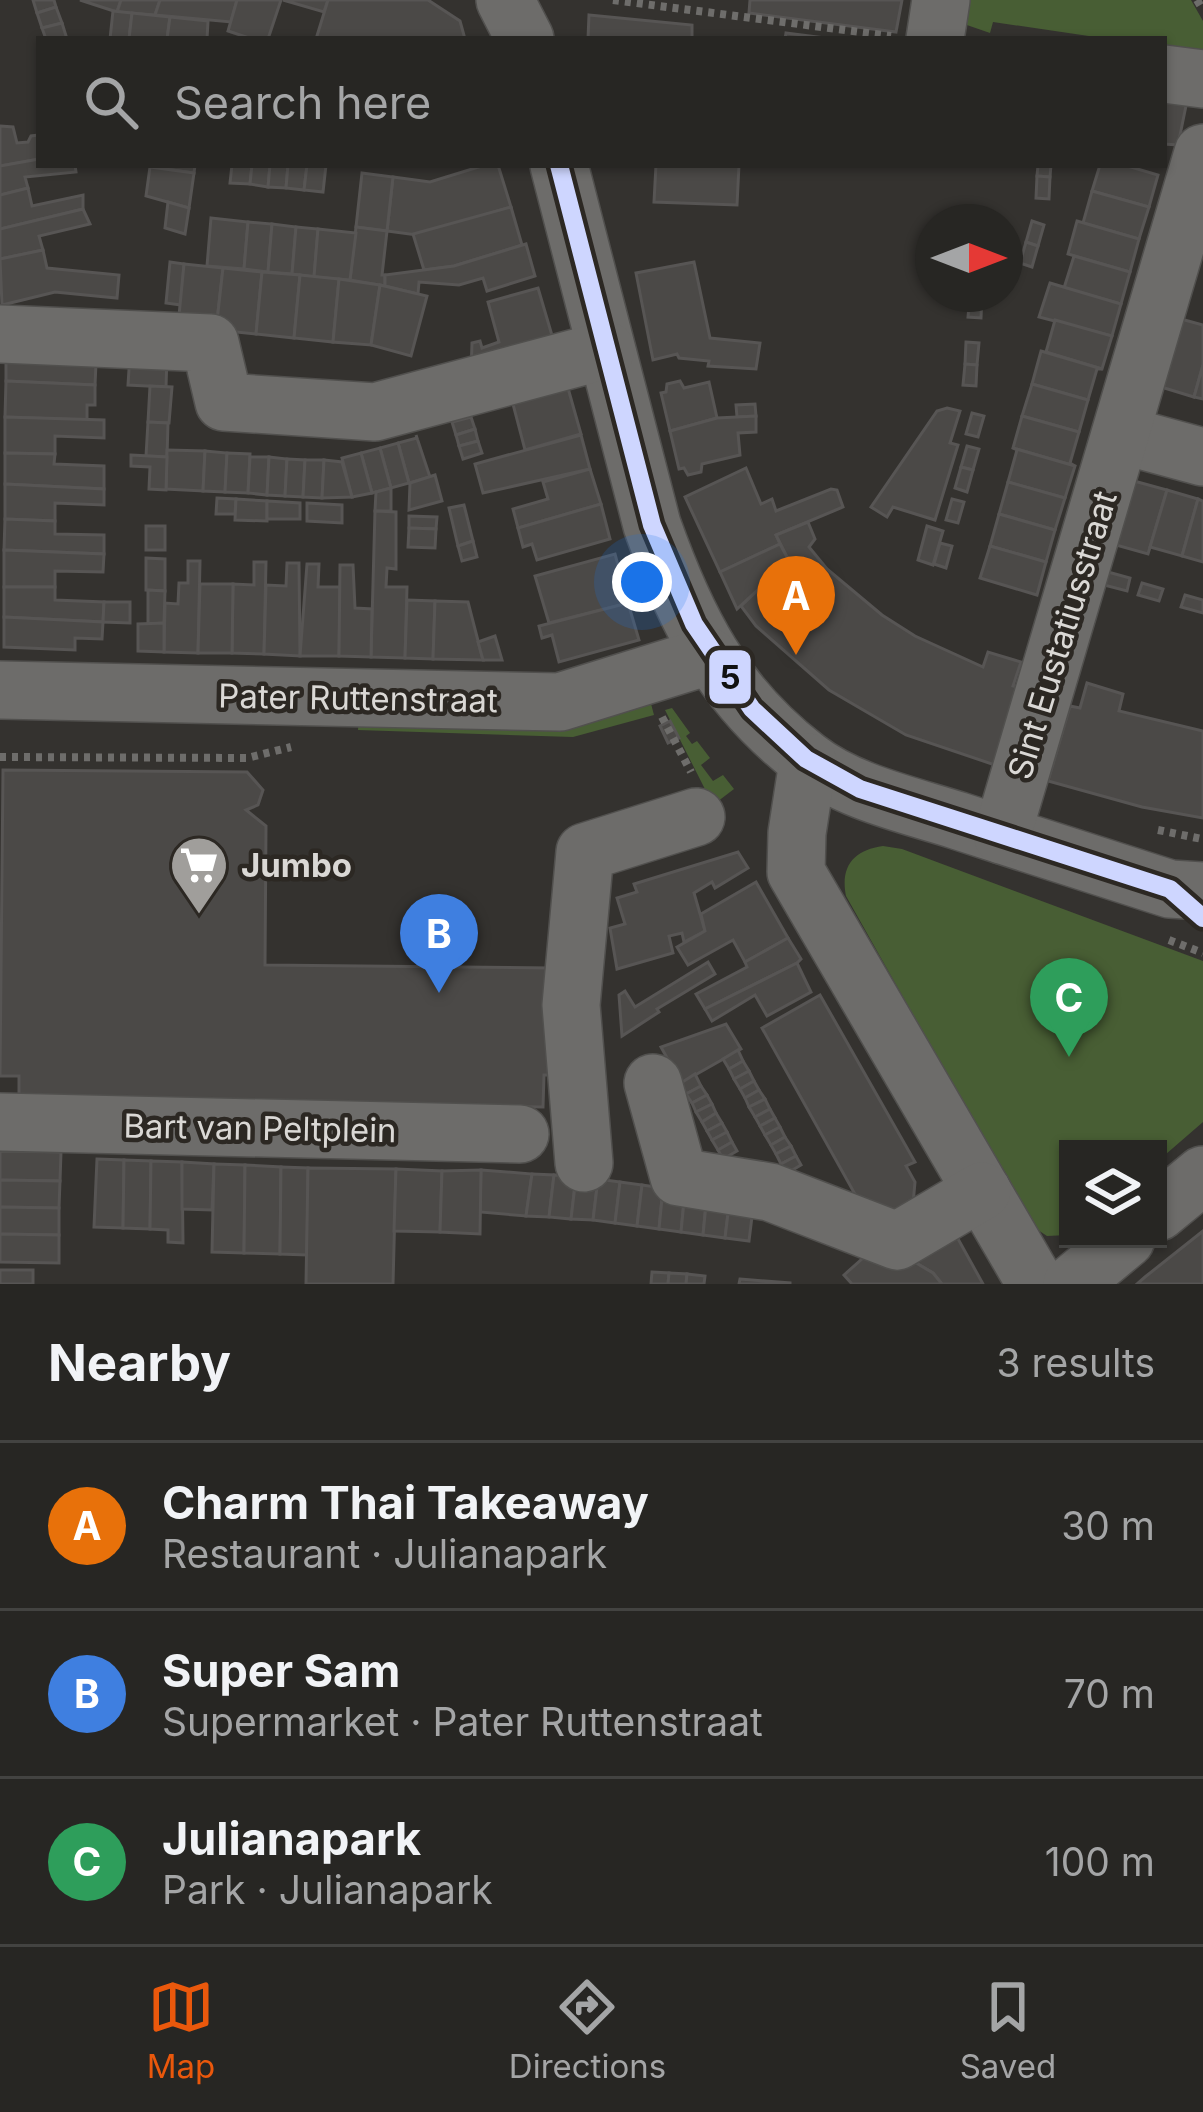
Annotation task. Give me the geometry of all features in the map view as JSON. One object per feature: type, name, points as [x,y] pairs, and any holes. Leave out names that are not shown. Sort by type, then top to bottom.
[{"type":"street","points":[[914,36],[941,0]]},
{"type":"street","points":[[1167,74],[1203,79]]},
{"type":"street","name":"Sint Eustatiusstraat","points":[[1002,835],[1203,153]]},
{"type":"street","points":[[560,168],[652,525],[670,578],[708,656],[756,715],[808,762],[875,795],[1192,899]]},
{"type":"street","points":[[0,334],[210,343],[224,402],[375,412],[606,350]]},
{"type":"street","points":[[1122,435],[1203,458]]},
{"type":"street","name":"Pater Ruttenstraat","points":[[0,690],[560,702],[708,656]]},
{"type":"street","points":[[808,762],[796,872],[1036,1284]]},
{"type":"street","points":[[584,1163],[571,1005],[585,852],[695,798]]},
{"type":"street","points":[[653,1083],[679,1177],[770,1192],[897,1241],[982,1191]]},
{"type":"street","name":"Bart van Peltplein","points":[[0,1122],[520,1134]]},
{"type":"street","points":[[1167,1205],[1203,1175]]},
{"type":"street","points":[[1072,1284],[1115,1248]]},
{"type":"path","points":[[613,0],[897,36]]},
{"type":"path","points":[[1197,0],[1203,10]]},
{"type":"path","points":[[641,723],[663,717],[695,798]]},
{"type":"path","points":[[0,757],[248,758],[301,745]]},
{"type":"path","points":[[1146,827],[1203,839]]},
{"type":"green space","points":[[955,0],[1191,0],[1203,21],[1203,53],[1167,47],[1167,36],[1089,36],[993,22],[990,33],[964,24]]},
{"type":"green space","points":[[650,700],[654,715],[573,737],[358,730],[359,716]]},
{"type":"green space","points":[[672,708],[692,744],[697,741],[710,758],[701,765],[713,781],[723,775],[734,789],[713,805],[665,710]]},
{"type":"green space","points":[[883,846],[902,849],[1203,961],[1203,1122],[1167,1153],[1167,1140],[1059,1140],[1059,1235],[1047,1236],[1032,1226],[846,896],[847,868],[864,851]]},
{"type":"building","points":[[33,0],[54,0],[56,7],[37,13]]},
{"type":"building","points":[[80,0],[121,0],[117,12]]},
{"type":"building","points":[[121,0],[160,0],[155,15],[117,12]]},
{"type":"building","points":[[160,0],[237,0],[231,22],[155,15]]},
{"type":"building","points":[[237,0],[281,0],[269,36],[228,31]]},
{"type":"building","points":[[283,0],[328,0],[324,12]]},
{"type":"building","points":[[328,0],[428,0],[460,21],[464,36],[317,36]]},
{"type":"building","points":[[750,0],[902,0],[896,32],[749,13]]},
{"type":"building","points":[[56,7],[62,23],[42,28],[37,13]]},
{"type":"building","points":[[113,11],[132,13],[129,36],[110,36]]},
{"type":"building","points":[[132,13],[170,17],[167,36],[129,36]]},
{"type":"building","points":[[589,15],[692,25],[692,36],[588,36]]},
{"type":"building","points":[[170,17],[208,21],[207,36],[167,36]]},
{"type":"building","points":[[62,23],[66,36],[45,36],[42,28]]},
{"type":"building","points":[[1167,88],[1189,91],[1178,145],[1167,144]]},
{"type":"building","points":[[0,126],[13,127],[17,143],[36,135],[36,160],[0,166]]},
{"type":"building","points":[[36,160],[36,168],[75,168],[76,172],[25,177],[28,188],[0,195],[0,166]]},
{"type":"building","points":[[150,168],[194,173],[189,208],[146,196]]},
{"type":"building","points":[[232,168],[252,168],[250,184],[230,183]]},
{"type":"building","points":[[252,168],[270,168],[268,187],[250,184]]},
{"type":"building","points":[[270,168],[288,168],[286,188],[268,187]]},
{"type":"building","points":[[288,168],[307,168],[304,190],[286,188]]},
{"type":"building","points":[[307,168],[326,168],[323,192],[304,190]]},
{"type":"building","points":[[475,168],[499,168],[511,207],[417,235],[387,231],[393,177],[430,182]]},
{"type":"building","points":[[656,168],[739,168],[737,205],[654,202]]},
{"type":"building","points":[[1038,168],[1051,168],[1050,177],[1037,176]]},
{"type":"building","points":[[1099,168],[1134,168],[1158,175],[1149,207],[1092,191]]},
{"type":"building","points":[[362,173],[393,177],[387,231],[356,227]]},
{"type":"building","points":[[1037,176],[1050,177],[1049,199],[1036,198]]},
{"type":"building","points":[[28,188],[32,206],[83,195],[83,209],[0,229],[0,195]]},
{"type":"building","points":[[1092,191],[1149,207],[1139,239],[1083,223]]},
{"type":"building","points":[[168,202],[189,208],[185,234],[165,228]]},
{"type":"building","points":[[511,207],[522,245],[424,270],[413,234]]},
{"type":"building","points":[[83,209],[90,224],[39,236],[43,250],[0,259],[0,229]]},
{"type":"building","points":[[211,218],[248,222],[244,269],[207,266]]},
{"type":"building","points":[[1032,221],[1044,225],[1038,246],[1026,242]]},
{"type":"building","points":[[1077,221],[1139,239],[1130,272],[1068,254]]},
{"type":"building","points":[[248,222],[272,224],[268,272],[244,269]]},
{"type":"building","points":[[272,224],[296,227],[292,274],[268,272]]},
{"type":"building","points":[[296,227],[318,229],[314,277],[292,274]]},
{"type":"building","points":[[356,227],[387,231],[385,286],[350,280]]},
{"type":"building","points":[[318,229],[356,233],[350,280],[314,277]]},
{"type":"building","points":[[1026,242],[1038,246],[1032,267],[1023,264]]},
{"type":"building","points":[[526,244],[535,276],[487,291],[483,278],[459,285],[419,282],[418,294],[385,286],[385,275],[454,266]]},
{"type":"building","points":[[43,250],[47,268],[119,275],[117,298],[55,292],[2,305],[0,259]]},
{"type":"building","points":[[1074,256],[1130,272],[1121,304],[1064,288]]},
{"type":"building","points":[[170,262],[184,264],[181,305],[166,303]]},
{"type":"building","points":[[694,262],[710,338],[760,343],[756,369],[708,366],[709,361],[677,354],[653,360],[636,273]]},
{"type":"building","points":[[184,264],[223,268],[216,330],[178,326]]},
{"type":"building","points":[[223,268],[262,272],[256,334],[216,330]]},
{"type":"building","points":[[262,272],[300,275],[294,338],[256,334]]},
{"type":"building","points":[[300,275],[339,279],[333,342],[294,338]]},
{"type":"building","points":[[339,279],[380,285],[371,345],[333,342]]},
{"type":"building","points":[[1050,283],[1121,304],[1112,336],[1039,317]]},
{"type":"building","points":[[380,285],[427,296],[411,356],[371,345]]},
{"type":"building","points":[[538,288],[556,349],[471,373],[472,343],[480,341],[482,348],[499,342],[488,302]]},
{"type":"building","points":[[1181,319],[1203,325],[1203,365],[1194,397],[1161,387]]},
{"type":"building","points":[[1055,320],[1112,336],[1102,369],[1046,352]]},
{"type":"building","points":[[966,342],[979,343],[977,365],[965,364]]},
{"type":"building","points":[[6,343],[96,363],[95,385],[6,381]]},
{"type":"building","points":[[1041,351],[1102,369],[1097,369],[1088,400],[1032,384]]},
{"type":"building","points":[[130,354],[167,356],[166,387],[128,385]]},
{"type":"building","points":[[965,364],[977,365],[976,386],[963,385]]},
{"type":"building","points":[[1203,365],[1203,399],[1194,397]]},
{"type":"building","points":[[564,374],[581,434],[525,450],[509,389]]},
{"type":"building","points":[[6,381],[95,385],[95,405],[87,405],[87,420],[5,417]]},
{"type":"building","points":[[680,381],[684,388],[709,382],[717,418],[670,431],[661,393],[666,392],[667,384]]},
{"type":"building","points":[[1032,384],[1088,400],[1079,432],[1022,416]]},
{"type":"building","points":[[150,386],[172,387],[169,423],[148,422]]},
{"type":"building","points":[[755,404],[756,416],[737,417],[736,405]]},
{"type":"building","points":[[937,411],[960,411],[950,443],[958,445],[935,520],[893,507],[887,517],[871,507]]},
{"type":"building","points":[[972,413],[984,416],[978,437],[966,434]]},
{"type":"building","points":[[756,416],[756,432],[738,433],[740,455],[702,464],[701,472],[688,475],[684,468],[679,469],[670,431],[717,418]]},
{"type":"building","points":[[1022,416],[1079,432],[1070,463],[1075,466],[1013,448]]},
{"type":"building","points":[[5,417],[104,420],[104,438],[55,436],[55,454],[5,453]]},
{"type":"building","points":[[471,417],[475,429],[456,435],[452,422]]},
{"type":"building","points":[[148,422],[168,423],[167,457],[146,456]]},
{"type":"building","points":[[475,429],[478,441],[459,446],[456,435]]},
{"type":"building","points":[[581,435],[590,469],[483,493],[475,464]]},
{"type":"building","points":[[417,438],[430,477],[409,483],[398,443]]},
{"type":"building","points":[[478,441],[482,453],[463,459],[459,446]]},
{"type":"building","points":[[398,443],[409,483],[391,488],[380,448]]},
{"type":"building","points":[[967,446],[979,449],[973,470],[961,467]]},
{"type":"building","points":[[380,448],[391,488],[372,493],[361,453]]},
{"type":"building","points":[[1013,448],[1075,466],[1065,498],[1008,482],[1017,450]]},
{"type":"building","points":[[167,450],[205,451],[203,491],[166,489]]},
{"type":"building","points":[[205,451],[227,453],[225,492],[203,491]]},
{"type":"building","points":[[5,453],[55,454],[54,464],[104,466],[104,489],[5,484]]},
{"type":"building","points":[[227,453],[250,454],[248,493],[225,492]]},
{"type":"building","points":[[361,453],[372,493],[352,497],[342,458]]},
{"type":"building","points":[[131,455],[167,457],[166,490],[149,489],[150,467],[131,466]]},
{"type":"building","points":[[250,457],[269,457],[267,495],[248,493]]},
{"type":"building","points":[[269,457],[287,459],[285,496],[267,495]]},
{"type":"building","points":[[287,459],[305,460],[303,497],[285,496]]},
{"type":"building","points":[[305,460],[324,460],[322,498],[303,497]]},
{"type":"building","points":[[324,460],[342,462],[352,497],[322,498]]},
{"type":"building","points":[[961,467],[973,470],[967,492],[955,488]]},
{"type":"building","points":[[746,468],[761,504],[772,499],[776,511],[831,489],[837,490],[843,507],[776,535],[780,544],[720,572],[685,497]]},
{"type":"building","points":[[590,469],[601,504],[518,528],[513,509],[548,499],[543,482]]},
{"type":"building","points":[[435,475],[442,501],[409,510],[410,483]]},
{"type":"building","points":[[1134,481],[1167,490],[1148,554],[1116,545]]},
{"type":"building","points":[[1008,482],[1065,498],[1055,530],[999,514]]},
{"type":"building","points":[[5,484],[104,489],[104,505],[55,503],[55,521],[5,519]]},
{"type":"building","points":[[391,488],[391,511],[375,511],[376,492]]},
{"type":"building","points":[[1167,490],[1198,499],[1182,556],[1150,547]]},
{"type":"building","points":[[217,498],[236,499],[235,514],[216,514]]},
{"type":"building","points":[[236,499],[267,501],[267,521],[235,520]]},
{"type":"building","points":[[952,499],[964,502],[958,523],[946,520]]},
{"type":"building","points":[[1198,499],[1203,501],[1203,562],[1182,556]]},
{"type":"building","points":[[267,501],[300,503],[300,519],[267,519]]},
{"type":"building","points":[[307,503],[342,505],[342,523],[307,521]]},
{"type":"building","points":[[601,504],[610,539],[537,560],[532,544],[523,547],[518,528]]},
{"type":"building","points":[[464,505],[473,541],[458,546],[449,508]]},
{"type":"building","points":[[375,511],[396,512],[396,569],[387,568],[386,587],[407,587],[405,658],[371,657]]},
{"type":"building","points":[[999,514],[1055,530],[1046,562],[990,546]]},
{"type":"building","points":[[409,516],[437,517],[436,529],[409,528]]},
{"type":"building","points":[[5,519],[55,521],[55,534],[104,535],[104,554],[4,550]]},
{"type":"building","points":[[808,522],[815,539],[809,547],[827,569],[882,615],[983,667],[988,652],[1021,662],[1013,686],[1021,688],[998,766],[906,735],[829,690],[756,626],[741,606],[789,561],[776,535]]},
{"type":"building","points":[[146,526],[165,526],[165,550],[146,550]]},
{"type":"building","points":[[927,526],[943,531],[933,565],[918,560]]},
{"type":"building","points":[[409,528],[436,529],[435,548],[408,547]]},
{"type":"building","points":[[473,541],[477,557],[462,561],[458,546]]},
{"type":"building","points":[[940,543],[952,546],[946,568],[934,564]]},
{"type":"building","points":[[780,544],[789,561],[737,609],[720,572]]},
{"type":"building","points":[[990,546],[1046,562],[1037,595],[980,578]]},
{"type":"building","points":[[4,550],[104,554],[103,572],[55,571],[55,587],[4,587]]},
{"type":"building","points":[[615,554],[628,603],[549,623],[535,576]]},
{"type":"building","points":[[146,558],[165,559],[165,591],[146,590]]},
{"type":"building","points":[[188,561],[200,561],[198,653],[164,652],[165,603],[178,604],[179,583],[188,583]]},
{"type":"building","points":[[254,562],[266,562],[264,654],[232,653],[233,584],[254,585]]},
{"type":"building","points":[[287,563],[299,563],[300,656],[264,654],[266,585],[286,586]]},
{"type":"building","points":[[307,564],[319,564],[318,587],[340,587],[339,656],[300,656]]},
{"type":"building","points":[[340,565],[353,565],[355,608],[372,609],[371,657],[339,656]]},
{"type":"building","points":[[1108,572],[1130,578],[1127,591],[1104,585]]},
{"type":"building","points":[[1142,583],[1163,589],[1159,601],[1138,595]]},
{"type":"building","points":[[200,584],[233,584],[232,653],[198,653]]},
{"type":"building","points":[[4,587],[55,587],[55,600],[104,602],[103,622],[4,617]]},
{"type":"building","points":[[148,590],[165,591],[164,623],[148,624]]},
{"type":"building","points":[[1185,595],[1203,600],[1203,613],[1181,607]]},
{"type":"building","points":[[407,600],[435,601],[433,659],[405,658]]},
{"type":"building","points":[[435,601],[468,602],[483,660],[433,659]]},
{"type":"building","points":[[104,602],[130,602],[130,623],[103,622]]},
{"type":"building","points":[[628,603],[639,640],[559,662],[552,635],[542,638],[539,626]]},
{"type":"building","points":[[4,617],[103,622],[102,639],[75,638],[75,650],[4,647]]},
{"type":"building","points":[[164,623],[164,652],[138,651],[138,624]]},
{"type":"building","points":[[495,636],[502,660],[483,660],[478,642]]},
{"type":"building","points":[[1087,683],[1123,694],[1119,711],[1203,731],[1203,818],[1048,781],[1070,706],[1080,708]]},
{"type":"building","points":[[670,721],[679,738],[668,743],[660,726]]},
{"type":"building","points":[[3,770],[247,772],[263,790],[258,805],[246,810],[266,826],[265,965],[551,968],[550,1075],[544,1075],[543,1107],[19,1101],[19,1076],[0,1076]]},
{"type":"building","points":[[738,852],[748,868],[715,888],[712,882],[694,893],[705,931],[684,942],[682,933],[669,936],[673,953],[617,969],[610,928],[625,924],[617,898],[637,892],[634,884]]},
{"type":"building","points":[[756,882],[788,938],[745,962],[733,940],[688,965],[677,947],[705,931],[701,914]]},
{"type":"building","points":[[788,938],[801,959],[797,963],[705,1009],[696,994]]},
{"type":"building","points":[[708,962],[715,974],[622,1036],[619,995],[625,991],[635,1007]]},
{"type":"building","points":[[797,963],[811,992],[767,1016],[755,995],[712,1021],[705,1009]]},
{"type":"building","points":[[820,995],[915,1162],[906,1166],[915,1182],[913,1204],[893,1216],[867,1211],[856,1196],[762,1028]]},
{"type":"building","points":[[726,1024],[741,1049],[681,1083],[661,1047]]},
{"type":"building","points":[[738,1050],[743,1061],[729,1069],[723,1059]]},
{"type":"building","points":[[743,1061],[749,1071],[734,1079],[729,1069]]},
{"type":"building","points":[[749,1071],[754,1081],[740,1089],[734,1079]]},
{"type":"building","points":[[695,1074],[701,1086],[686,1094],[681,1083]]},
{"type":"building","points":[[754,1081],[759,1090],[745,1098],[740,1089]]},
{"type":"building","points":[[701,1086],[707,1095],[692,1103],[686,1094]]},
{"type":"building","points":[[759,1090],[765,1099],[749,1107],[745,1098]]},
{"type":"building","points":[[707,1095],[712,1104],[696,1112],[692,1103]]},
{"type":"building","points":[[765,1099],[770,1109],[755,1117],[749,1107]]},
{"type":"building","points":[[712,1104],[716,1113],[702,1122],[696,1112]]},
{"type":"building","points":[[770,1109],[775,1118],[760,1126],[755,1117]]},
{"type":"building","points":[[716,1113],[722,1123],[707,1131],[702,1122]]},
{"type":"building","points":[[775,1118],[780,1127],[765,1135],[760,1126]]},
{"type":"building","points":[[722,1123],[727,1132],[712,1140],[707,1131]]},
{"type":"building","points":[[780,1127],[785,1137],[771,1145],[765,1135]]},
{"type":"building","points":[[727,1132],[732,1142],[718,1150],[712,1140]]},
{"type":"building","points":[[785,1137],[791,1146],[776,1154],[771,1145]]},
{"type":"building","points":[[732,1142],[737,1151],[723,1159],[718,1150]]},
{"type":"building","points":[[791,1146],[796,1156],[781,1164],[776,1154]]},
{"type":"building","points":[[0,1151],[61,1152],[60,1181],[0,1180]]},
{"type":"building","points":[[796,1156],[801,1165],[784,1175],[781,1164]]},
{"type":"building","points":[[97,1159],[124,1160],[123,1228],[94,1227]]},
{"type":"building","points":[[124,1160],[151,1161],[150,1229],[123,1228]]},
{"type":"building","points":[[151,1161],[182,1162],[183,1243],[168,1242],[168,1230],[150,1229]]},
{"type":"building","points":[[182,1162],[214,1164],[212,1210],[182,1209]]},
{"type":"building","points":[[214,1164],[245,1165],[244,1253],[212,1252]]},
{"type":"building","points":[[245,1165],[281,1167],[280,1254],[244,1253]]},
{"type":"building","points":[[281,1167],[308,1168],[307,1255],[280,1254]]},
{"type":"building","points":[[308,1168],[396,1169],[393,1284],[306,1284]]},
{"type":"building","points":[[396,1169],[442,1171],[440,1232],[394,1231]]},
{"type":"building","points":[[481,1170],[532,1174],[526,1216],[480,1212]]},
{"type":"building","points":[[481,1170],[480,1234],[440,1232],[442,1171]]},
{"type":"building","points":[[532,1174],[554,1175],[549,1217],[526,1216]]},
{"type":"building","points":[[554,1175],[576,1177],[571,1219],[549,1217]]},
{"type":"building","points":[[576,1177],[598,1179],[593,1220],[571,1219]]},
{"type":"building","points":[[598,1179],[620,1182],[615,1223],[593,1220]]},
{"type":"building","points":[[0,1180],[60,1181],[59,1208],[0,1207]]},
{"type":"building","points":[[620,1182],[642,1185],[637,1226],[615,1223]]},
{"type":"building","points":[[642,1185],[663,1188],[659,1229],[637,1226]]},
{"type":"building","points":[[663,1188],[685,1191],[681,1232],[659,1229]]},
{"type":"building","points":[[685,1191],[707,1194],[703,1235],[681,1232]]},
{"type":"building","points":[[707,1194],[730,1197],[725,1238],[703,1235]]},
{"type":"building","points":[[730,1197],[754,1200],[749,1241],[725,1238]]},
{"type":"building","points":[[0,1207],[59,1208],[59,1235],[0,1234]]},
{"type":"building","points":[[952,1228],[983,1284],[942,1284],[904,1256]]},
{"type":"building","points":[[1203,1231],[1203,1284],[1137,1284],[1145,1277]]},
{"type":"building","points":[[0,1234],[59,1235],[59,1263],[0,1262]]},
{"type":"building","points":[[881,1242],[933,1273],[942,1284],[852,1284],[844,1275]]},
{"type":"building","points":[[0,1270],[33,1270],[33,1284],[0,1284]]},
{"type":"building","points":[[652,1272],[669,1273],[668,1284],[651,1284]]},
{"type":"building","points":[[669,1273],[687,1274],[686,1284],[668,1284]]},
{"type":"building","points":[[687,1274],[705,1276],[704,1284],[686,1284]]},
{"type":"building","points":[[740,1279],[790,1283],[790,1284],[739,1284]]},
{"type":"transit line","name":"5","points":[[560,168],[652,525],[694,624],[752,709],[806,759],[860,789],[1170,889],[1203,918]]},
{"type":"place","name":"Charm Thai Takeaway","points":[[796,655]]},
{"type":"place","name":"Jumbo","points":[[199,916]]},
{"type":"place","name":"Super Sam","points":[[439,993]]},
{"type":"place","name":"Julianapark","points":[[1069,1057]]}]
